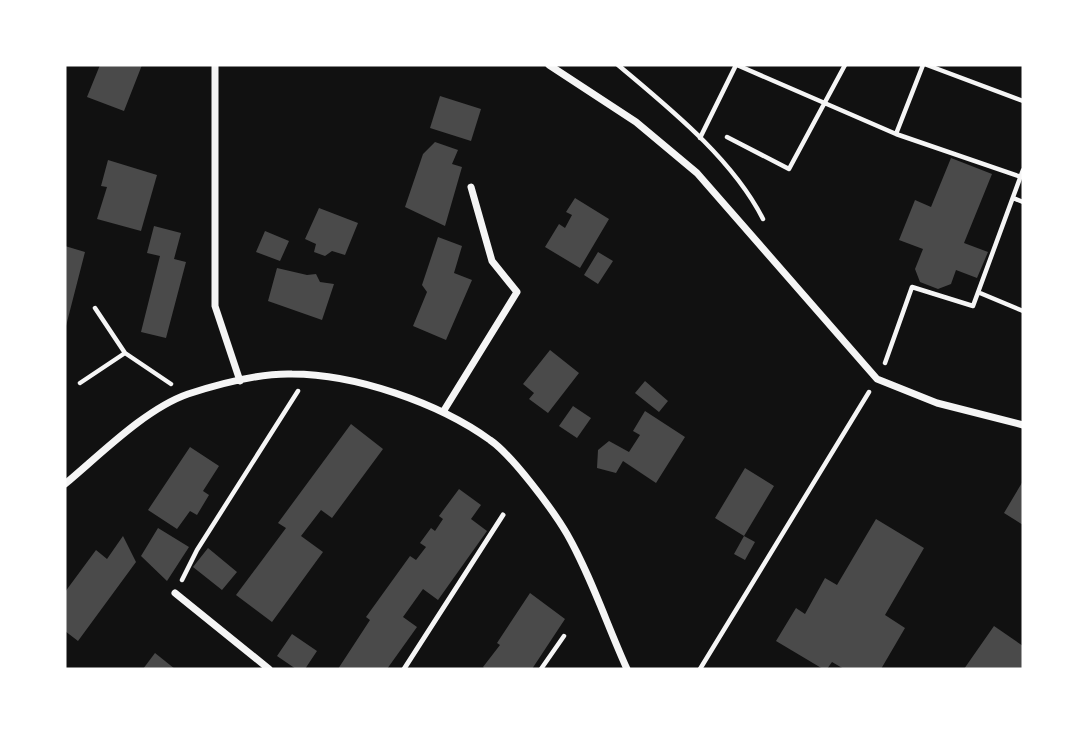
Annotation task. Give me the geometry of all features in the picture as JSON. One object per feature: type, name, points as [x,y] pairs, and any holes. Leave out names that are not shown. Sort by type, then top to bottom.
[{"type":"street","points":[[215,65],[215,306],[240,381]]},
{"type":"street","points":[[549,65],[636,122],[697,173],[877,379],[937,403],[1023,425]]},
{"type":"street","points":[[443,412],[517,292],[492,261],[471,187]]},
{"type":"street","points":[[65,484],[142,421],[186,395],[240,381],[300,375],[359,382],[443,412],[492,441],[535,489],[567,534],[627,669]]},
{"type":"street","points":[[175,593],[269,669]]},
{"type":"lane","points":[[404,669],[503,515]]},
{"type":"path","points":[[700,138],[736,65],[896,134],[1021,177]]},
{"type":"path","points":[[727,137],[789,169],[845,65]]},
{"type":"path","points":[[896,134],[925,65],[1023,102]]},
{"type":"path","points":[[889,353],[912,287],[973,306],[1023,170]]},
{"type":"path","points":[[1013,198],[1023,202]]},
{"type":"path","points":[[979,293],[1023,311]]},
{"type":"path","points":[[94,308],[125,353],[186,395]]},
{"type":"path","points":[[80,383],[125,353]]},
{"type":"path","points":[[175,593],[197,550],[298,393],[300,375]]},
{"type":"path","points":[[700,669],[877,379]]},
{"type":"path","points":[[541,669],[564,636]]},
{"type":"building","points":[[100,65],[142,65],[124,111],[87,97]]},
{"type":"building","points":[[440,96],[481,109],[471,141],[430,128]]},
{"type":"building","points":[[435,142],[458,150],[452,164],[462,167],[445,226],[405,207],[423,154]]},
{"type":"building","points":[[951,158],[992,174],[964,243],[988,252],[977,278],[956,270],[951,284],[938,289],[920,282],[915,269],[923,249],[899,240],[915,200],[931,207]]},
{"type":"building","points":[[108,160],[157,175],[141,231],[97,219],[107,187],[101,186]]},
{"type":"building","points":[[575,198],[609,219],[580,268],[545,247],[559,224],[565,228],[572,215],[566,212]]},
{"type":"building","points":[[319,208],[358,223],[345,255],[332,251],[325,256],[314,252],[316,244],[305,239]]},
{"type":"building","points":[[154,226],[181,233],[174,259],[186,262],[166,338],[141,332],[160,256],[147,253]]},
{"type":"building","points":[[265,231],[289,241],[280,261],[256,252]]},
{"type":"building","points":[[438,237],[462,246],[454,273],[472,280],[446,340],[413,326],[427,292],[422,285]]},
{"type":"building","points":[[65,246],[85,252],[66,326],[65,326]]},
{"type":"building","points":[[598,252],[613,261],[598,284],[584,275]]},
{"type":"building","points":[[277,268],[307,275],[316,274],[320,282],[334,284],[322,320],[268,301]]},
{"type":"building","points":[[550,350],[579,373],[548,413],[529,399],[534,393],[523,384]]},
{"type":"building","points":[[645,381],[668,401],[659,412],[635,393]]},
{"type":"building","points":[[573,406],[591,418],[577,438],[559,426]]},
{"type":"building","points":[[645,411],[685,437],[656,483],[623,461],[616,473],[597,468],[598,450],[609,441],[629,452],[640,435],[633,431]]},
{"type":"building","points":[[351,424],[383,449],[332,518],[321,510],[301,536],[323,552],[272,622],[236,595],[286,528],[278,523]]},
{"type":"building","points":[[190,447],[219,466],[203,491],[209,495],[197,515],[190,511],[177,529],[148,510]]},
{"type":"building","points":[[745,468],[774,486],[744,536],[715,518]]},
{"type":"building","points":[[1023,481],[1023,525],[1004,513]]},
{"type":"building","points":[[459,489],[481,505],[471,519],[487,531],[438,600],[423,589],[403,617],[417,627],[387,669],[338,669],[370,620],[366,617],[410,556],[416,560],[426,547],[420,543],[431,528],[435,531],[443,519],[439,516]]},
{"type":"building","points":[[876,519],[924,548],[885,615],[905,628],[881,669],[844,669],[832,662],[827,669],[823,669],[776,641],[796,608],[805,614],[825,578],[837,585]]},
{"type":"building","points":[[158,528],[189,547],[167,581],[141,556]]},
{"type":"building","points":[[123,536],[136,562],[78,641],[65,631],[65,592],[96,550],[107,559]]},
{"type":"building","points":[[744,536],[755,542],[745,560],[734,554]]},
{"type":"building","points":[[208,548],[237,572],[222,590],[193,567]]},
{"type":"building","points":[[530,593],[565,619],[532,669],[485,669],[483,667],[500,645],[497,643]]},
{"type":"building","points":[[994,626],[1023,646],[1023,669],[964,669]]},
{"type":"building","points":[[292,634],[317,651],[305,669],[296,669],[277,656]]},
{"type":"building","points":[[155,653],[175,669],[143,669]]}]
